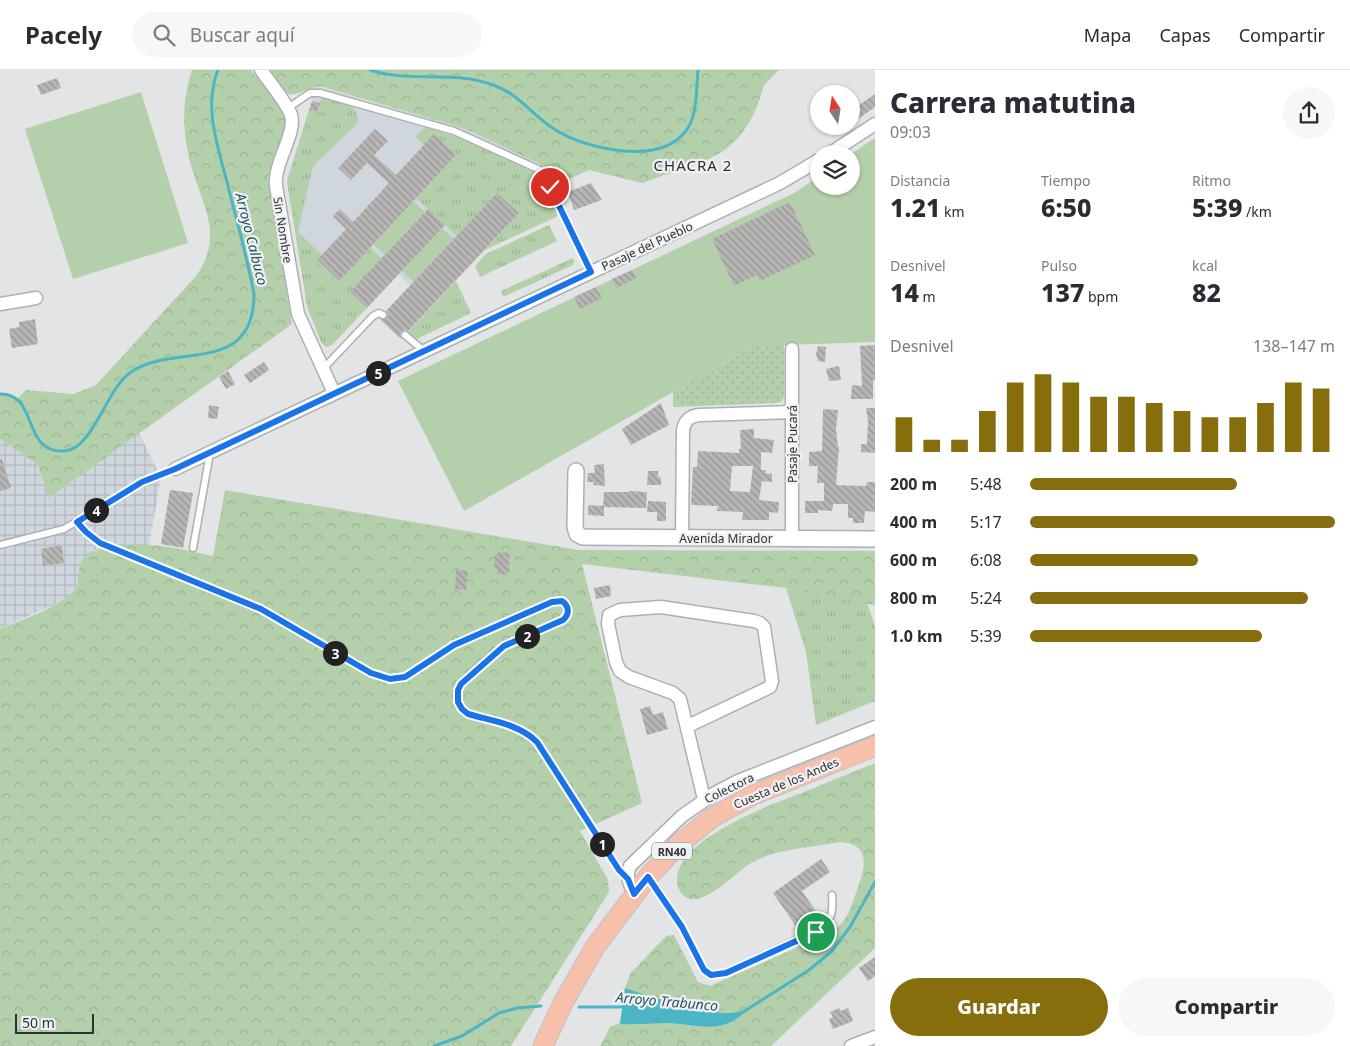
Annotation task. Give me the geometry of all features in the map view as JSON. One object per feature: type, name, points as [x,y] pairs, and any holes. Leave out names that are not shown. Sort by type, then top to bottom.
[{"type":"main road","name":"Cuesta de los Andes","points":[[545,1045],[562,1003],[608,929],[631,886],[648,877],[695,830],[732,805],[773,786],[875,746]]},
{"type":"street","points":[[261,70],[288,108]]},
{"type":"street","name":"Sin Nombre","points":[[288,108],[292,123],[275,182],[296,309],[334,393]]},
{"type":"street","points":[[843,145],[875,124]]},
{"type":"street","name":"Pasaje del Pueblo","points":[[175,469],[780,183],[810,165]]},
{"type":"street","points":[[0,304],[36,298]]},
{"type":"street","name":"Pasaje Pucará","points":[[792,349],[792,538]]},
{"type":"street","points":[[682,538],[683,430],[687,420],[690,417],[699,415],[792,412]]},
{"type":"street","name":"Avenida Mirador","points":[[576,471],[575,524],[577,534],[586,537],[875,539]]},
{"type":"street","points":[[688,726],[770,687],[772,681],[764,627],[754,621],[665,607],[620,610],[612,613],[608,618],[608,624],[616,662],[620,671],[628,677],[669,691],[677,696],[682,703],[704,799]]},
{"type":"street","name":"Colectora","points":[[631,886],[627,872],[630,866],[672,824],[704,799],[738,782],[875,727]]},
{"type":"street","points":[[851,1046],[875,1037]]},
{"type":"lane","points":[[288,108],[310,93],[320,92],[454,131],[538,169],[545,176],[591,272]]},
{"type":"lane","points":[[323,369],[373,316],[379,313],[383,315]]},
{"type":"lane","points":[[405,335],[424,351]]},
{"type":"lane","points":[[193,548],[210,452]]},
{"type":"lane","points":[[0,545],[56,532],[77,522],[142,482],[175,469]]},
{"type":"lane","points":[[77,522],[100,543],[261,609],[354,664],[390,679],[405,677],[462,641],[552,602],[562,601],[567,608],[568,614],[565,618],[500,649],[461,684],[458,690],[458,702],[468,714],[517,728],[537,742],[631,886]]},
{"type":"lane","points":[[648,877],[682,927],[704,970],[716,976],[822,928],[830,919],[832,913],[832,895]]},
{"type":"shaded area","points":[[317,86],[466,129],[544,166],[551,173],[556,185],[540,192],[401,339],[379,319],[410,286],[399,274],[331,346],[322,344],[308,310],[287,178],[312,101],[308,88]]},
{"type":"shaded area","points":[[139,433],[161,478],[149,545],[95,550],[81,562],[78,580],[70,595],[56,604],[0,628],[0,439],[38,465],[49,498]]},
{"type":"green space","points":[[192,70],[251,70],[275,100],[285,117],[284,130],[268,181],[292,324],[49,498],[38,465],[0,439],[0,394],[12,395],[18,398],[26,390],[73,394],[96,385],[196,276],[205,260],[210,244],[210,229],[203,200],[192,170],[185,132],[185,101]]},
{"type":"green space","points":[[269,70],[779,70],[764,85],[757,107],[739,137],[726,149],[709,159],[642,183],[589,170],[556,185],[544,166],[466,129],[320,86],[296,94],[288,94]]},
{"type":"green space","points":[[141,92],[188,243],[73,279],[25,129]]},
{"type":"green space","points":[[321,98],[348,105],[357,112],[358,118],[356,125],[316,163],[312,170],[298,232],[322,255],[317,261],[338,281],[370,247],[382,259],[367,308],[333,344],[327,347],[322,344],[307,306],[287,182],[309,110],[317,112]]},
{"type":"green space","points":[[427,128],[463,139],[537,174],[542,180],[558,216],[485,250],[519,213],[497,193],[457,236],[416,198],[456,155],[434,135],[424,145],[415,137],[423,129]]},
{"type":"green space","points":[[875,138],[875,342],[754,346],[464,511],[398,381],[796,192],[810,182],[810,195],[860,195],[860,148]]},
{"type":"green space","points":[[413,201],[425,212],[385,255],[373,244]]},
{"type":"green space","points":[[549,225],[557,241],[480,277],[475,266],[486,254]]},
{"type":"green space","points":[[442,228],[454,239],[414,282],[402,271]]},
{"type":"green space","points":[[573,258],[573,265],[503,297],[501,291]]},
{"type":"green space","points":[[456,281],[471,313],[417,339],[408,332]]},
{"type":"green space","points":[[784,344],[784,396],[782,401],[776,403],[673,407],[673,392],[754,346]]},
{"type":"green space","points":[[225,490],[578,550],[875,551],[875,605],[786,588],[582,564],[642,803],[580,831],[608,880],[609,892],[511,1046],[0,1046],[0,628],[42,612],[64,599],[76,587],[81,562],[91,552],[116,547],[143,545],[173,548],[213,556]]},
{"type":"green space","points":[[786,588],[867,603],[875,626],[875,701],[816,725],[806,652]]},
{"type":"green space","points":[[875,763],[875,948],[771,1046],[600,1046],[610,1027],[620,1023],[625,988],[630,974],[666,936],[674,935],[698,982],[710,986],[825,935],[841,924],[852,905],[862,876],[864,860],[858,848],[851,844],[840,842],[806,847],[761,858],[745,867],[722,886],[698,899],[688,898],[680,891],[677,883],[680,867],[690,852],[707,838],[727,826],[770,805]]},
{"type":"water","points":[[625,988],[657,999],[690,1003],[720,1013],[747,1010],[738,1018],[719,1026],[709,1027],[667,1023],[620,1024]]},
{"type":"building","points":[[57,78],[61,88],[41,95],[37,85]]},
{"type":"building","points":[[875,94],[875,107],[860,118],[860,104]]},
{"type":"building","points":[[312,101],[320,103],[317,112],[309,110]]},
{"type":"building","points":[[375,129],[388,141],[374,155],[396,175],[434,134],[456,155],[339,281],[317,260],[346,229],[333,216],[340,209],[353,222],[389,183],[367,163],[351,180],[338,168]]},
{"type":"building","points":[[591,183],[602,200],[574,210],[568,192]]},
{"type":"building","points":[[497,193],[519,213],[408,331],[402,331],[401,339],[380,319],[386,319],[388,315],[386,311]]},
{"type":"building","points":[[790,202],[815,255],[760,281],[757,275],[734,286],[712,239]]},
{"type":"building","points":[[428,209],[445,225],[367,308],[350,292]]},
{"type":"building","points":[[632,270],[636,278],[617,288],[612,279]]},
{"type":"building","points":[[596,287],[602,298],[580,309],[574,297]]},
{"type":"building","points":[[35,319],[38,344],[12,348],[9,329],[19,327],[19,322]]},
{"type":"building","points":[[875,345],[873,399],[851,399],[852,385],[862,386],[860,346]]},
{"type":"building","points":[[818,346],[826,347],[825,362],[818,361],[816,354]]},
{"type":"building","points":[[264,362],[269,370],[250,383],[244,375]]},
{"type":"building","points":[[839,366],[841,380],[829,381],[826,369]]},
{"type":"building","points":[[228,371],[235,384],[226,389],[219,377]]},
{"type":"building","points":[[661,403],[669,425],[631,445],[622,429]]},
{"type":"building","points":[[209,405],[219,407],[217,419],[208,418]]},
{"type":"building","points":[[866,408],[875,408],[875,453],[861,452],[861,444],[867,444],[868,421]]},
{"type":"building","points":[[823,409],[838,410],[836,429],[839,447],[836,485],[866,486],[867,482],[875,482],[875,512],[865,511],[864,523],[853,523],[853,518],[848,518],[848,504],[833,504],[832,511],[818,510],[818,513],[805,513],[805,501],[824,501],[824,483],[817,483],[818,466],[809,466],[809,452],[822,451]]},
{"type":"building","points":[[754,429],[754,438],[774,440],[772,453],[761,452],[761,470],[766,470],[765,473],[772,474],[772,482],[762,481],[759,500],[779,502],[778,513],[769,512],[769,520],[742,520],[743,512],[717,511],[718,506],[691,505],[693,467],[697,467],[698,451],[739,453],[739,449],[741,449],[740,430]],"holes":[[[732,466],[753,466],[750,492],[730,491]]]},
{"type":"building","points":[[2,459],[11,488],[0,491],[0,460]]},
{"type":"building","points":[[604,464],[605,486],[593,485],[594,482],[587,482],[588,473],[595,473],[594,465]]},
{"type":"building","points":[[648,471],[658,471],[658,477],[661,477],[661,485],[647,485]]},
{"type":"building","points":[[170,490],[193,493],[183,548],[161,544]]},
{"type":"building","points":[[604,492],[647,492],[646,508],[604,507],[604,516],[588,515],[588,505],[603,506]]},
{"type":"building","points":[[648,501],[666,502],[666,521],[657,521],[657,512],[647,512]]},
{"type":"building","points":[[62,545],[64,563],[43,566],[41,549]]},
{"type":"building","points":[[498,552],[510,553],[508,575],[497,574],[497,569],[494,569],[495,553],[498,554]]},
{"type":"building","points":[[456,570],[468,571],[466,590],[455,589]]},
{"type":"building","points":[[610,585],[611,596],[596,599],[594,588]]},
{"type":"building","points":[[650,706],[653,715],[663,712],[668,729],[647,735],[640,709]]},
{"type":"building","points":[[821,859],[830,872],[802,891],[822,920],[800,932],[773,893]]},
{"type":"building","points":[[875,957],[875,976],[868,981],[859,968]]},
{"type":"building","points":[[839,1008],[841,1011],[848,1008],[853,1021],[833,1029],[829,1019],[833,1017],[830,1012]]},
{"type":"waterway","name":"Arroyo Calbuco","points":[[0,394],[12,396],[20,403],[35,434],[42,443],[51,449],[65,451],[75,448],[84,440],[92,430],[114,391],[131,372],[149,363],[209,353],[226,347],[241,337],[250,320],[254,294],[214,126],[212,98],[218,70]]},
{"type":"waterway","name":"Arroyo Calbuco","points":[[370,70],[400,76],[463,78],[493,85],[510,93],[546,124],[567,136],[584,143],[621,151],[658,149],[673,142],[685,132],[694,111],[698,70]]},
{"type":"waterway","name":"Arroyo Trabunco","points":[[743,1012],[809,970],[831,952],[850,927],[875,882]]},
{"type":"waterway","name":"Arroyo Trabunco","points":[[434,1046],[462,1036],[499,1013],[517,1008],[541,1006]]},
{"type":"waterway","name":"Arroyo Trabunco","points":[[579,1007],[624,1007]]},
{"type":"district","name":"CHACRA 2","points":[[693,165]]},
{"type":"route","points":[[550,187],[591,272],[175,469],[142,482],[77,522],[100,543],[261,609],[371,673],[390,679],[405,677],[411,674],[448,648],[462,641],[552,602],[562,601],[568,611],[567,616],[563,620],[500,649],[459,686],[457,694],[459,706],[468,714],[523,730],[537,742],[619,870],[628,879],[634,894],[648,877],[682,927],[707,973],[716,976],[721,975],[816,932]]}]
